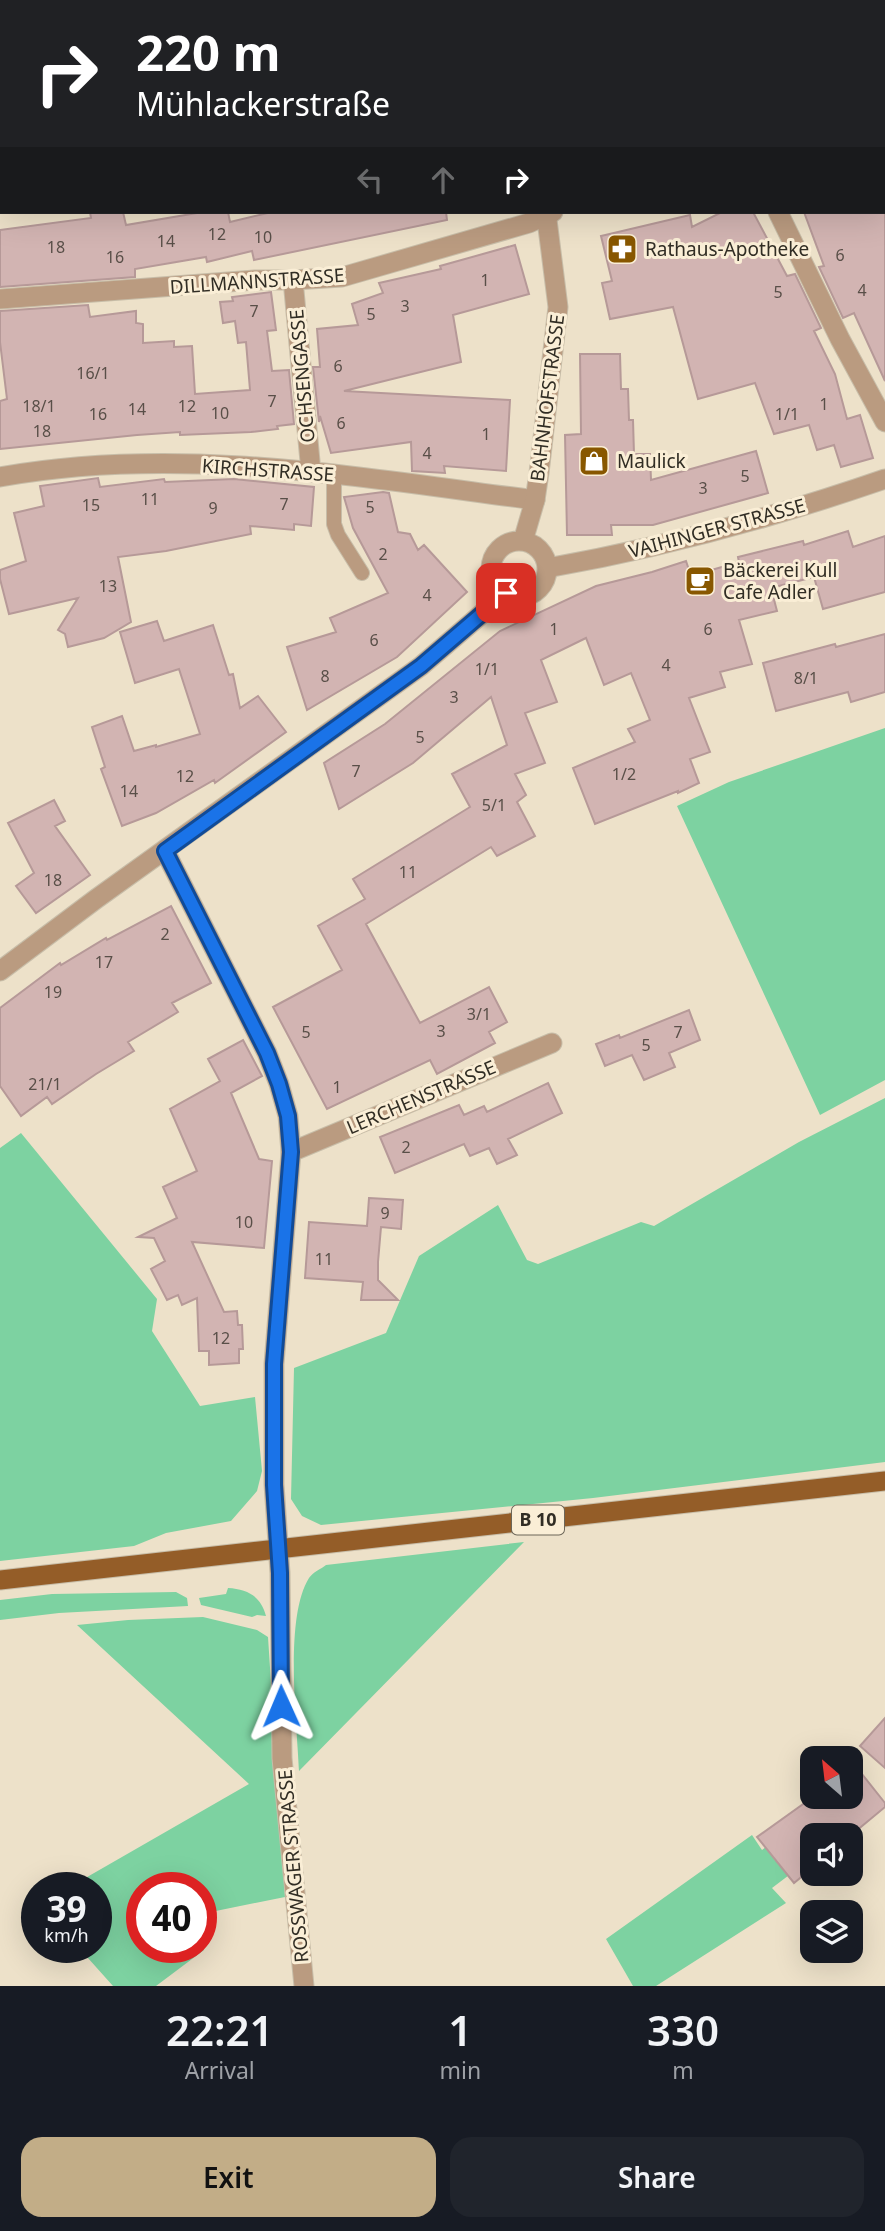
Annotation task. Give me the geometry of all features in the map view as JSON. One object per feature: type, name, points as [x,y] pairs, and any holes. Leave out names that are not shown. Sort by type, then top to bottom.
[{"type":"main road","name":"B 10","points":[[0,1580],[885,1481]]},
{"type":"street","name":"DILLMANNSTRASSE","points":[[0,299],[255,280],[293,281],[342,277],[529,223],[547,214]]},
{"type":"street","name":"BAHNHOFSTRASSE","points":[[523,541],[535,500],[558,307],[549,214]]},
{"type":"street","points":[[779,214],[840,339],[885,422]]},
{"type":"street","name":"OCHSENGASSE","points":[[293,281],[311,472]]},
{"type":"street","name":"KIRCHSTRASSE","points":[[0,477],[121,463],[251,466],[535,500]]},
{"type":"street","name":"VAIHINGER STRASSE","points":[[547,568],[618,555],[885,480]]},
{"type":"street","points":[[523,541],[537,547],[544,555],[547,568],[541,586],[533,593],[522,596],[506,593],[494,582],[491,572],[497,551],[506,544],[523,541]]},
{"type":"street","points":[[0,971],[421,666],[506,593]]},
{"type":"street","name":"ROSSWAGER STRASSE","points":[[165,851],[267,1053],[288,1116],[291,1152],[274,1364],[274,1485],[279,1550],[282,1758],[304,1986]]},
{"type":"street","name":"LERCHENSTRASSE","points":[[291,1152],[552,1043]]},
{"type":"lane","points":[[334,474],[334,524],[362,573]]},
{"type":"green space","points":[[885,728],[885,1080],[820,1115],[677,806],[729,782]]},
{"type":"green space","points":[[885,1098],[885,1462],[593,1498],[321,1525],[302,1516],[291,1499],[294,1368],[386,1333],[419,1256],[498,1205],[527,1260],[538,1264],[641,1222],[654,1226],[799,1142]]},
{"type":"green space","points":[[21,1133],[157,1299],[152,1331],[200,1406],[255,1397],[262,1471],[257,1491],[231,1521],[166,1533],[134,1546],[0,1561],[0,1148]]},
{"type":"green space","points":[[524,1542],[299,1771],[294,1644],[301,1596],[309,1578],[326,1565]]},
{"type":"green space","points":[[228,1588],[252,1595],[261,1603],[266,1616],[252,1617],[201,1605],[199,1598],[226,1594]]},
{"type":"green space","points":[[176,1592],[187,1598],[188,1606],[59,1613],[0,1620],[0,1600],[52,1594]]},
{"type":"green space","points":[[203,1617],[257,1630],[268,1637],[285,1897],[217,1911],[217,1872],[126,1872],[126,1963],[187,1963],[156,1986],[113,1986],[92,1963],[112,1963],[112,1872],[96,1872],[249,1784],[77,1625]]},
{"type":"green space","points":[[752,1835],[762,1850],[780,1836],[800,1865],[772,1888],[786,1903],[656,1986],[633,1986],[606,1939]]},
{"type":"building","points":[[90,214],[123,214],[126,225],[191,214],[228,214],[230,222],[264,214],[446,214],[447,220],[254,260],[252,251],[207,262],[206,257],[135,269],[135,277],[0,287],[0,230],[91,218]]},
{"type":"building","points":[[718,214],[754,214],[787,276],[795,274],[821,328],[814,331],[835,374],[847,419],[860,415],[873,458],[841,467],[834,445],[817,450],[809,425],[774,434],[755,383],[698,399],[673,307],[610,319],[602,283],[612,281],[601,236],[690,215],[692,227]]},
{"type":"building","points":[[805,214],[885,214],[885,381],[854,313],[843,318],[819,267],[824,266]]},
{"type":"building","points":[[515,245],[529,294],[453,315],[461,362],[344,391],[510,400],[506,471],[444,466],[445,473],[412,471],[411,442],[331,453],[320,416],[319,422],[313,367],[320,367],[317,329],[358,325],[352,304],[383,293],[379,283],[441,269],[440,266]]},
{"type":"building","points":[[271,292],[276,330],[267,331],[272,371],[289,370],[294,424],[251,432],[180,435],[180,432],[0,449],[0,401],[7,399],[0,342],[0,311],[88,305],[90,317],[136,311],[136,323],[143,324],[143,343],[174,341],[174,347],[192,346],[195,394],[250,390],[246,342],[238,343],[235,321],[223,323],[220,302],[233,301],[232,297]]},
{"type":"building","points":[[580,354],[620,354],[621,389],[628,389],[629,420],[633,420],[634,454],[650,454],[651,480],[756,451],[768,493],[653,525],[611,525],[612,535],[567,535],[565,435],[581,434]]},
{"type":"building","points":[[98,478],[100,487],[164,479],[165,482],[234,479],[314,487],[311,526],[294,524],[294,530],[250,526],[251,534],[166,551],[118,557],[131,622],[104,638],[68,647],[65,634],[58,630],[78,598],[9,614],[0,570],[26,561],[14,513],[44,506],[40,486]]},
{"type":"building","points":[[389,493],[398,532],[410,534],[418,550],[424,545],[467,592],[397,657],[307,710],[287,647],[336,632],[330,618],[388,593],[353,528],[344,497]]},
{"type":"building","points":[[848,531],[853,547],[885,536],[885,592],[823,609],[814,577],[771,588],[777,611],[739,620],[752,664],[720,672],[725,687],[689,698],[710,752],[690,759],[699,783],[678,793],[595,824],[573,768],[635,742],[628,729],[650,720],[631,673],[604,685],[586,638],[541,660],[557,702],[525,713],[545,763],[515,774],[526,795],[517,802],[535,836],[497,856],[491,847],[366,924],[420,1023],[489,987],[507,1022],[489,1032],[495,1043],[437,1074],[430,1060],[327,1109],[273,1007],[342,970],[318,926],[365,899],[353,879],[470,807],[452,774],[507,745],[491,697],[413,763],[339,809],[324,763],[385,724],[500,631],[596,586],[686,561],[691,576],[739,562],[738,557],[803,541],[804,545]]},
{"type":"building","points":[[157,621],[164,641],[213,625],[229,675],[233,674],[240,708],[258,696],[286,732],[215,783],[214,780],[156,813],[122,826],[101,769],[105,767],[92,727],[122,716],[134,751],[200,734],[179,669],[135,683],[120,632]]},
{"type":"building","points":[[885,634],[885,692],[851,702],[848,692],[776,711],[763,663]]},
{"type":"building","points":[[54,800],[65,821],[55,826],[90,875],[36,913],[16,886],[34,873],[8,823]]},
{"type":"building","points":[[171,906],[211,983],[172,1003],[178,1012],[128,1042],[134,1051],[52,1104],[47,1097],[21,1116],[0,1086],[0,1008],[60,963],[61,965],[106,938],[107,940]]},
{"type":"building","points":[[689,1010],[700,1040],[669,1053],[675,1067],[644,1080],[632,1055],[605,1066],[596,1044],[619,1035],[620,1038]]},
{"type":"building","points":[[243,1040],[262,1076],[231,1093],[259,1159],[272,1161],[264,1248],[192,1242],[224,1312],[237,1311],[238,1325],[242,1325],[243,1349],[239,1349],[239,1363],[209,1365],[209,1351],[199,1351],[197,1298],[182,1305],[178,1295],[167,1300],[151,1269],[165,1261],[154,1238],[138,1237],[177,1218],[163,1187],[197,1171],[170,1109],[220,1081],[208,1059]]},
{"type":"building","points":[[548,1083],[562,1113],[508,1139],[517,1155],[497,1164],[489,1148],[470,1156],[464,1144],[395,1173],[380,1137],[459,1105],[464,1115],[484,1106],[487,1112]]},
{"type":"building","points":[[369,1198],[403,1200],[401,1229],[381,1227],[378,1262],[378,1280],[398,1300],[361,1300],[363,1282],[305,1278],[309,1222],[367,1226]]},
{"type":"building","points":[[885,1718],[885,1768],[860,1746]]},
{"type":"building","points":[[863,1775],[885,1803],[885,1807],[863,1825],[863,1823],[800,1823],[800,1878],[794,1883],[757,1837],[800,1806],[800,1810],[863,1810]]},
{"type":"place","name":"Rathaus-Apotheke","points":[[622,249]]},
{"type":"place","name":"Maulick","points":[[594,461]]},
{"type":"place","name":"Bäckerei Kull Cafe Adler","points":[[700,581]]},
{"type":"route","points":[[281,1706],[280,1573],[274,1485],[274,1364],[290,1181],[288,1116],[267,1053],[165,851],[421,666],[506,593]]}]
